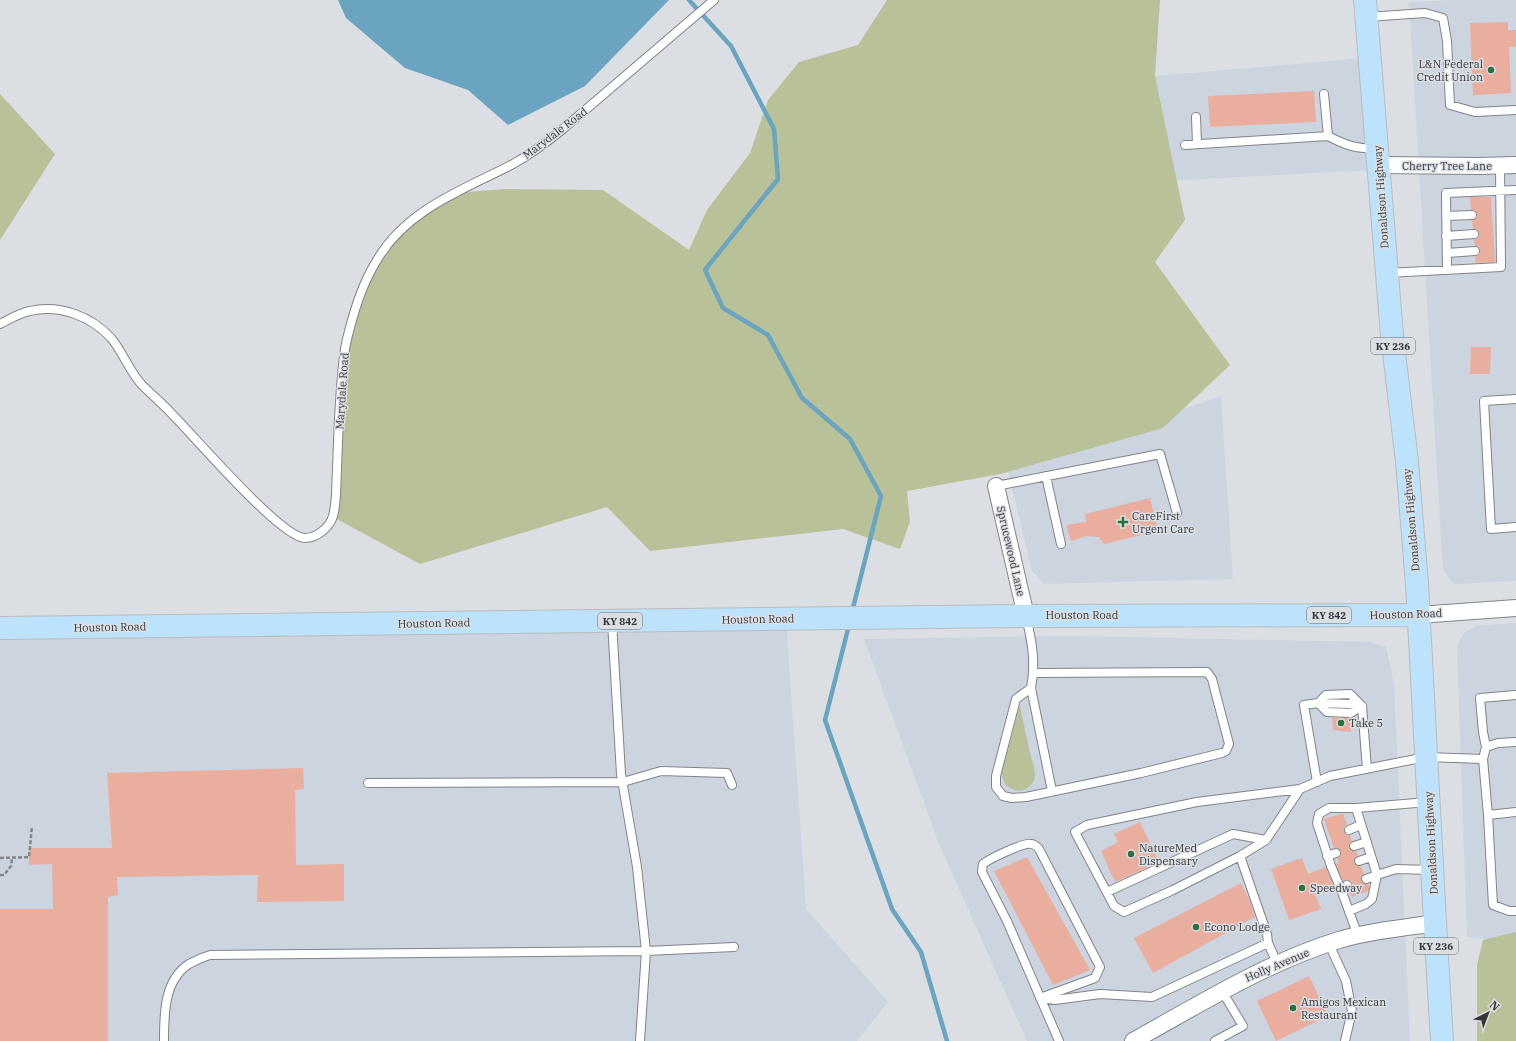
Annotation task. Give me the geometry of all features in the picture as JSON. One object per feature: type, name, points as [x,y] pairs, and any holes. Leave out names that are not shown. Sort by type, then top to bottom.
[{"type":"main road","name":"Donaldson Highway","points":[[1366,9],[1392,336],[1407,462],[1418,615],[1442,1041]]},
{"type":"main road","name":"Houston Road","points":[[0,628],[1026,616],[1418,615]]},
{"type":"street","name":"Cherry Tree Lane","points":[[1378,157],[1500,166],[1516,165]]},
{"type":"street","name":"Sprucewood Lane","points":[[996,486],[1026,616]]},
{"type":"street","name":"Houston Road","points":[[1418,615],[1516,608]]},
{"type":"street","name":"Holly Avenue","points":[[1133,1041],[1222,991],[1277,963],[1329,944],[1358,936],[1435,923]]},
{"type":"lane","name":"Marydale Road","points":[[0,324],[30,311],[43,309],[57,309],[86,318],[100,328],[111,339],[140,383],[172,414],[266,514],[289,532],[304,538],[314,536],[326,528],[333,517],[336,490],[340,393],[344,348],[356,306],[366,280],[377,258],[394,236],[428,208],[453,193],[515,163],[563,129],[714,0]]},
{"type":"lane","points":[[1366,9],[1425,13],[1443,18],[1447,41],[1450,105],[1475,112],[1516,110]]},
{"type":"lane","points":[[1324,94],[1328,136]]},
{"type":"lane","points":[[1196,117],[1197,144]]},
{"type":"lane","points":[[1185,145],[1328,136],[1344,145],[1360,148],[1378,157]]},
{"type":"lane","points":[[1387,273],[1501,267],[1497,231],[1501,213],[1500,166]]},
{"type":"lane","points":[[1447,270],[1446,193],[1516,190]]},
{"type":"lane","points":[[1492,214],[1501,213]]},
{"type":"lane","points":[[1446,216],[1472,215]]},
{"type":"lane","points":[[1446,236],[1474,234]]},
{"type":"lane","points":[[1447,253],[1475,251]]},
{"type":"lane","points":[[1516,399],[1484,401],[1491,529],[1516,527]]},
{"type":"lane","points":[[996,486],[1160,454],[1177,513]]},
{"type":"lane","points":[[1046,476],[1061,544]]},
{"type":"lane","points":[[1026,616],[1033,644],[1034,673],[1031,688],[1052,791]]},
{"type":"lane","points":[[612,621],[623,782],[638,867],[646,951],[640,1041]]},
{"type":"lane","points":[[1031,688],[1016,699],[996,776],[996,787],[1003,796],[1012,798],[1052,791],[1188,762],[1222,753],[1226,751],[1229,744],[1211,676],[1207,672],[1034,673]]},
{"type":"lane","points":[[1317,782],[1304,705],[1318,704],[1326,695],[1350,694],[1362,706],[1367,769]]},
{"type":"lane","points":[[1516,695],[1480,698],[1486,747],[1483,759],[1493,905],[1509,911],[1516,911]]},
{"type":"lane","points":[[1318,704],[1327,712],[1351,713],[1362,706]]},
{"type":"lane","points":[[1486,747],[1498,743],[1516,742]]},
{"type":"lane","points":[[1300,789],[1266,840],[1240,856],[1173,890],[1124,912],[1114,906],[1075,832],[1087,825],[1196,802],[1300,789],[1330,776],[1426,757],[1483,759]]},
{"type":"lane","points":[[368,783],[623,782],[661,771],[727,773],[732,785]]},
{"type":"lane","points":[[1358,936],[1349,911],[1345,889],[1327,856],[1326,838],[1317,823],[1319,814],[1329,808],[1356,808],[1428,802]]},
{"type":"lane","points":[[1349,911],[1366,904],[1372,899],[1377,875],[1356,808]]},
{"type":"lane","points":[[1488,815],[1516,812]]},
{"type":"lane","points":[[1349,830],[1361,825]]},
{"type":"lane","points":[[1106,892],[1233,834],[1266,840]]},
{"type":"lane","points":[[1354,846],[1366,842]]},
{"type":"lane","points":[[1040,998],[1095,978],[1100,967],[1039,849],[1036,846],[1027,843],[988,859],[983,864],[982,872],[1007,921],[1040,998],[1059,1041]]},
{"type":"lane","points":[[1327,856],[1336,853]]},
{"type":"lane","points":[[1240,856],[1267,934],[1268,942],[1277,963]]},
{"type":"lane","points":[[1359,861],[1371,857]]},
{"type":"lane","points":[[1366,879],[1396,869],[1432,870]]},
{"type":"lane","points":[[1040,998],[1055,1000],[1100,994],[1152,997],[1268,942]]},
{"type":"lane","points":[[1329,944],[1346,981],[1352,1011],[1345,1041]]},
{"type":"lane","points":[[164,1041],[165,1003],[173,981],[189,964],[210,955],[646,951],[734,947]]},
{"type":"lane","points":[[1215,1041],[1243,1026],[1222,991]]},
{"type":"path","points":[[0,858],[29,858],[32,826]]},
{"type":"path","points":[[0,876],[4,875],[10,866],[12,858]]},
{"type":"shaded area","points":[[1516,0],[1516,581],[1454,584],[1443,570],[1409,2]]},
{"type":"shaded area","points":[[1366,58],[1372,170],[1146,182],[1155,76]]},
{"type":"shaded area","points":[[1221,396],[1233,579],[1044,584],[1032,571],[1008,470]]},
{"type":"shaded area","points":[[786,619],[806,909],[888,1002],[857,1041],[0,1041],[0,628]]},
{"type":"shaded area","points":[[1516,623],[1516,942],[1467,937],[1457,646],[1464,633],[1476,626]]},
{"type":"shaded area","points":[[1063,636],[1371,642],[1386,647],[1394,684],[1410,1041],[1027,1041],[940,846],[864,639]]},
{"type":"green space","points":[[887,0],[1160,0],[1155,76],[1185,220],[1155,262],[1230,365],[1163,428],[1000,474],[907,491],[910,522],[900,549],[843,529],[650,551],[607,507],[420,564],[333,517],[340,393],[356,306],[394,236],[453,193],[505,189],[603,190],[689,250],[707,210],[750,153],[768,100],[799,62],[858,45]]},
{"type":"green space","points":[[0,94],[55,154],[0,240]]},
{"type":"green space","points":[[1020,705],[1035,775],[1033,782],[1029,787],[1023,790],[1017,790],[1011,789],[1006,785],[1003,780],[1002,772]]},
{"type":"green space","points":[[1516,932],[1516,1041],[1477,1041],[1477,965],[1483,940]]},
{"type":"water","points":[[338,0],[669,0],[585,86],[508,125],[468,90],[405,68],[346,18]]},
{"type":"building","name":"L&N Federal Credit Union","points":[[1508,22],[1508,30],[1516,30],[1516,47],[1509,47],[1511,93],[1473,95],[1470,23]]},
{"type":"building","points":[[1314,91],[1316,122],[1210,127],[1208,96]]},
{"type":"building","points":[[1470,197],[1491,197],[1495,262],[1476,263],[1475,256],[1480,254],[1480,250],[1478,246],[1475,246],[1474,240],[1479,237],[1479,233],[1477,229],[1473,229],[1472,220],[1477,218],[1477,214],[1475,210],[1471,210]]},
{"type":"building","points":[[1471,347],[1491,347],[1490,374],[1470,374]]},
{"type":"building","points":[[1150,498],[1158,531],[1104,544],[1099,537],[1087,536],[1071,541],[1066,525],[1086,522],[1085,514]]},
{"type":"building","points":[[1332,718],[1351,718],[1351,732],[1333,730]]},
{"type":"building","points":[[303,768],[304,789],[295,790],[296,865],[344,864],[344,901],[257,902],[258,875],[117,877],[118,895],[108,897],[108,1041],[0,1041],[0,909],[53,909],[52,864],[29,865],[29,848],[112,848],[107,773]]},
{"type":"building","points":[[1343,814],[1347,825],[1344,827],[1344,832],[1346,835],[1350,835],[1352,841],[1349,844],[1349,848],[1352,851],[1356,851],[1358,856],[1354,860],[1354,863],[1361,866],[1364,874],[1361,880],[1363,883],[1368,884],[1369,888],[1368,891],[1352,897],[1349,891],[1352,886],[1352,882],[1348,880],[1343,881],[1336,864],[1339,863],[1338,858],[1341,851],[1334,848],[1324,819]]},
{"type":"building","points":[[1140,822],[1159,862],[1115,882],[1101,851],[1118,842],[1114,834]]},
{"type":"building","points":[[1027,857],[1090,970],[1053,985],[994,871]]},
{"type":"building","points":[[1302,858],[1308,874],[1326,867],[1334,887],[1315,894],[1321,909],[1289,920],[1271,869]]},
{"type":"building","name":"Econo Lodge","points":[[1241,883],[1250,901],[1255,917],[1153,973],[1134,938]]},
{"type":"building","name":"Amigos Mexican Restaurant","points":[[1309,976],[1328,1016],[1276,1041],[1257,1001]]},
{"type":"waterway","points":[[689,0],[731,46],[774,129],[778,179],[705,270],[723,308],[768,335],[802,398],[850,439],[881,496],[852,612]]},
{"type":"waterway","points":[[849,625],[825,720],[892,909],[921,952],[947,1041]]},
{"type":"place","name":"L&N Federal Credit Union","points":[[1491,70]]},
{"type":"place","name":"CareFirst Urgent Care","points":[[1123,522]]},
{"type":"place","name":"Take 5","points":[[1341,723]]},
{"type":"place","name":"NatureMed Dispensary","points":[[1131,854]]},
{"type":"place","name":"Speedway","points":[[1302,888]]},
{"type":"place","name":"Econo Lodge","points":[[1196,927]]},
{"type":"place","name":"Amigos Mexican Restaurant","points":[[1293,1008]]}]
